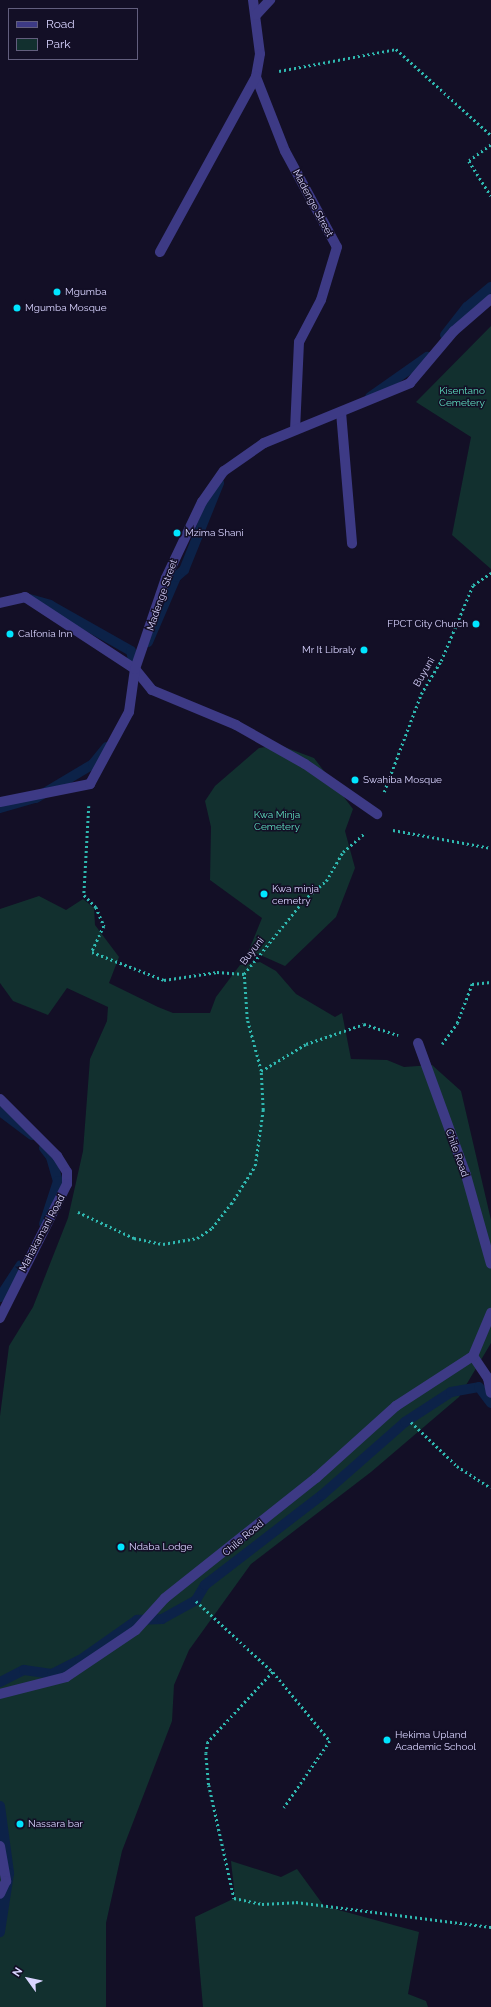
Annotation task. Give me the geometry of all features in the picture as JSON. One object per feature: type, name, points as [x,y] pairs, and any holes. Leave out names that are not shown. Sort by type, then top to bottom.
[{"type":"street","points":[[160,252],[256,77],[260,54],[253,0]]},
{"type":"street","points":[[256,15],[270,0]]},
{"type":"street","name":"Madenge Street","points":[[256,77],[285,151],[338,247],[321,300],[299,342],[296,429]]},
{"type":"street","name":"Madenge Street","points":[[90,784],[129,712],[135,668],[166,578],[202,502],[224,470],[264,443],[410,383],[454,331],[491,299]]},
{"type":"street","points":[[341,412],[352,544]]},
{"type":"street","points":[[0,603],[25,597],[135,668],[152,690],[236,725],[305,764],[377,814]]},
{"type":"street","points":[[0,802],[90,784]]},
{"type":"street","name":"Chile Road","points":[[418,1043],[466,1175],[491,1264]]},
{"type":"street","name":"Mahakamani Road","points":[[0,1099],[57,1156],[67,1172],[67,1184],[59,1204],[0,1318]]},
{"type":"street","points":[[491,1313],[473,1356],[488,1378],[491,1393]]},
{"type":"street","name":"Chile Road","points":[[0,1694],[66,1677],[136,1630],[165,1598],[316,1478],[396,1406],[473,1356]]},
{"type":"street","points":[[0,1846],[6,1881],[0,1894]]},
{"type":"path","points":[[256,77],[324,60],[396,49],[491,135]]},
{"type":"path","points":[[491,145],[469,161],[491,196]]},
{"type":"path","name":"Buyuni","points":[[59,1204],[154,1243],[197,1238],[212,1228],[232,1204],[255,1166],[263,1110],[261,1070],[247,1019],[244,974],[304,900],[326,881],[343,852],[373,826],[400,743],[421,694],[441,661],[455,621],[473,585],[491,573]]},
{"type":"path","points":[[90,784],[84,895],[96,907],[104,926],[92,952],[164,980],[217,972],[244,974]]},
{"type":"path","points":[[373,826],[491,848]]},
{"type":"path","points":[[436,1050],[450,1037],[472,984],[491,982]]},
{"type":"path","points":[[261,1070],[306,1044],[364,1024],[418,1043]]},
{"type":"path","points":[[396,1406],[457,1466],[491,1488]]},
{"type":"path","points":[[190,1601],[196,1600],[273,1672],[330,1741],[284,1808]]},
{"type":"path","points":[[273,1672],[208,1742],[206,1753],[209,1785],[234,1898],[262,1904],[296,1902],[491,1927]]},
{"type":"green space","name":"Kisentano Cemetery","points":[[491,326],[491,569],[452,535],[471,437],[416,402]]},
{"type":"green space","name":"Kwa Minja Cemetery","points":[[279,745],[314,758],[353,809],[345,831],[355,868],[336,917],[285,966],[249,950],[262,918],[210,880],[211,827],[205,801],[215,786],[259,748]]},
{"type":"green space","points":[[39,896],[66,910],[83,899],[94,908],[95,925],[119,957],[109,983],[158,1007],[173,1013],[210,1013],[216,997],[240,965],[260,962],[276,971],[296,994],[335,1017],[342,1013],[351,1059],[387,1060],[404,1067],[432,1065],[461,1091],[491,1220],[491,1343],[459,1397],[371,1472],[251,1564],[189,1650],[174,1685],[172,1721],[122,1851],[106,1923],[106,2007],[0,2007],[0,1416],[9,1346],[33,1307],[68,1218],[83,1151],[90,1059],[107,1021],[108,1007],[67,988],[48,1015],[13,1001],[0,983],[0,909]]},
{"type":"green space","points":[[231,1861],[281,1877],[297,1869],[324,1906],[419,1932],[408,1994],[426,2001],[428,2007],[203,2007],[195,1917],[235,1898]]},
{"type":"waterway","points":[[445,335],[467,307],[491,287]]},
{"type":"waterway","points":[[370,397],[427,357]]},
{"type":"waterway","points":[[148,642],[176,577],[184,570],[219,483]]},
{"type":"waterway","points":[[26,598],[50,605],[131,651],[135,669],[136,666]]},
{"type":"waterway","points":[[0,808],[36,798],[93,764],[107,747]]},
{"type":"waterway","points":[[0,1111],[32,1135]]},
{"type":"waterway","points":[[44,1148],[51,1157],[58,1181],[44,1224]]},
{"type":"waterway","points":[[0,1297],[21,1265]]},
{"type":"waterway","points":[[0,1682],[24,1670],[52,1674],[80,1660],[137,1620],[162,1619],[196,1600],[205,1585],[322,1495],[405,1422],[451,1392],[479,1387],[491,1403]]},
{"type":"waterway","points":[[0,1806],[9,1873],[0,1932]]},
{"type":"place","name":"Mgumba","points":[[57,292]]},
{"type":"place","name":"Mgumba Mosque","points":[[17,308]]},
{"type":"place","name":"Mzima Shani","points":[[177,533]]},
{"type":"place","name":"FPCT City Church","points":[[476,624]]},
{"type":"place","name":"Calfonia Inn","points":[[10,634]]},
{"type":"place","name":"Mr It Libraly","points":[[364,650]]},
{"type":"place","name":"Swahiba Mosque","points":[[355,780]]},
{"type":"place","name":"Kwa minja cemetry","points":[[264,894]]},
{"type":"place","name":"Ndaba Lodge","points":[[121,1547]]},
{"type":"place","name":"Hekima Upland Academic School","points":[[387,1740]]},
{"type":"place","name":"Nassara bar","points":[[20,1824]]}]
